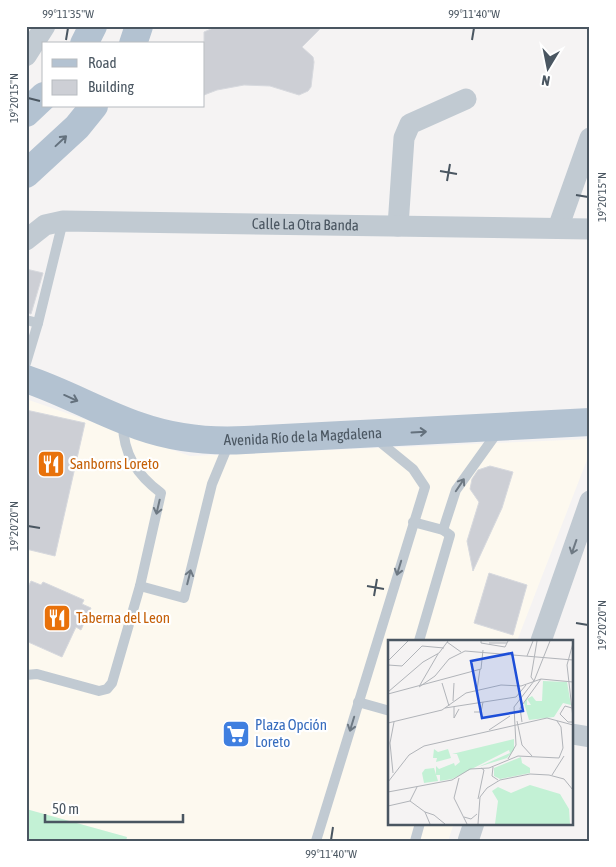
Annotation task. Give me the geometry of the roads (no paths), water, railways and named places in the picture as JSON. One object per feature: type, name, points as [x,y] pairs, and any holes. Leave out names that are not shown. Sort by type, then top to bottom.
[{"type":"main road","points":[[85,42],[93,26]]},
{"type":"main road","points":[[134,42],[139,26]]},
{"type":"main road","points":[[26,113],[42,98]]},
{"type":"main road","points":[[26,174],[77,127],[92,108]]},
{"type":"main road","name":"Avenida Río de la Magdalena","points":[[26,379],[140,427],[176,436],[212,441],[501,428],[590,422]]},
{"type":"street","points":[[26,56],[45,26]]},
{"type":"street","points":[[398,226],[404,138],[410,124],[466,99]]},
{"type":"street","points":[[558,228],[590,138]]},
{"type":"street","name":"Calle La Otra Banda","points":[[26,240],[45,225],[63,221],[590,229]]},
{"type":"street","points":[[540,640],[590,501]]},
{"type":"street","points":[[574,734],[590,737]]},
{"type":"street","points":[[468,841],[474,824]]},
{"type":"lane","points":[[26,363],[63,221]]},
{"type":"lane","points":[[26,320],[38,322]]},
{"type":"lane","points":[[26,675],[37,674],[99,691],[107,689],[112,683],[140,586],[161,493],[139,474],[131,462],[126,448],[123,420]]},
{"type":"lane","points":[[443,530],[456,490],[501,428]]},
{"type":"lane","points":[[319,840],[358,702],[425,487],[413,470],[370,434]]},
{"type":"lane","points":[[140,586],[184,598],[212,484],[230,441]]},
{"type":"lane","points":[[413,522],[443,530],[450,536],[419,640]]},
{"type":"lane","points":[[358,702],[388,711]]},
{"type":"lane","points":[[415,841],[420,824]]},
{"type":"place","name":"Sanborns Loreto","points":[[51,464]]},
{"type":"place","name":"Taberna del Leon","points":[[57,618]]},
{"type":"place","name":"Plaza Opción Loreto","points":[[236,734]]}]
